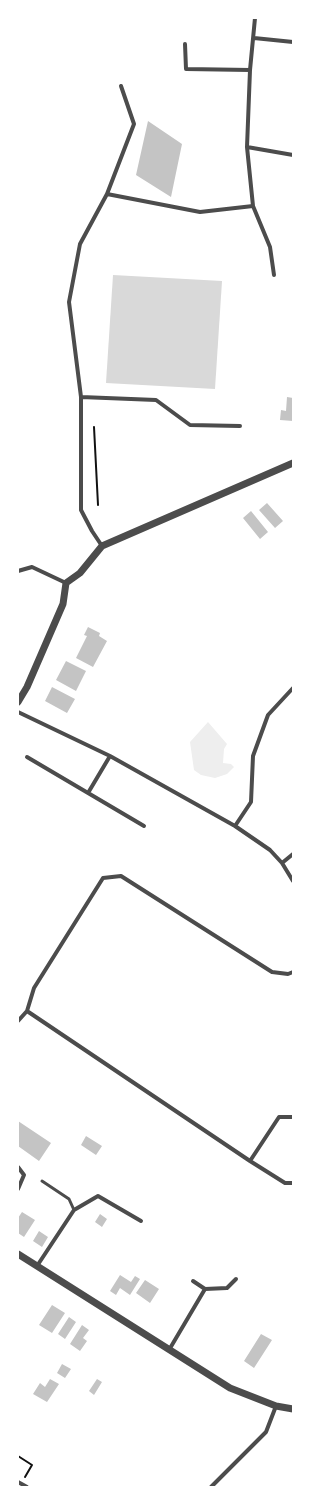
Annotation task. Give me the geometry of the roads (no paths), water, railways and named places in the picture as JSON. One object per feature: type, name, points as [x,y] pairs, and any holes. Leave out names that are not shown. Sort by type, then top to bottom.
[{"type":"street","points":[[255,18],[250,70],[247,147],[253,206],[270,248],[274,276]]},
{"type":"street","points":[[254,38],[293,42]]},
{"type":"street","points":[[185,44],[186,69],[250,70]]},
{"type":"street","points":[[102,546],[81,510],[81,397],[70,302],[80,244],[107,194],[134,124],[121,86]]},
{"type":"street","points":[[247,147],[293,155]]},
{"type":"street","points":[[107,194],[200,212],[253,206]]},
{"type":"street","points":[[81,397],[156,400],[190,425],[240,426]]},
{"type":"street","points":[[18,702],[28,687],[63,604],[66,583],[80,573],[102,546],[293,463]]},
{"type":"street","points":[[18,572],[32,567],[66,583]]},
{"type":"street","points":[[235,826],[251,802],[253,756],[268,715],[293,688]]},
{"type":"street","points":[[18,712],[110,756],[235,826],[270,850],[282,863],[293,881]]},
{"type":"street","points":[[88,793],[110,756]]},
{"type":"street","points":[[27,757],[144,826]]},
{"type":"street","points":[[282,863],[293,854]]},
{"type":"street","points":[[18,1022],[27,1011],[34,988],[103,878],[121,876],[272,972],[288,974],[293,972]]},
{"type":"street","points":[[27,1011],[250,1161],[285,1183],[293,1183]]},
{"type":"street","points":[[250,1161],[279,1117],[293,1118]]},
{"type":"street","points":[[18,1167],[24,1175],[18,1189]]},
{"type":"street","points":[[37,1266],[74,1210],[98,1196],[141,1221]]},
{"type":"street","points":[[18,1254],[169,1351],[230,1388],[276,1406],[293,1409]]},
{"type":"street","points":[[193,1281],[205,1289],[227,1288],[236,1279]]},
{"type":"street","points":[[169,1351],[205,1289]]},
{"type":"street","points":[[211,1487],[266,1432],[276,1406]]},
{"type":"street","points":[[20,1483],[27,1487]]},
{"type":"lane","points":[[42,1181],[69,1199],[74,1210]]}]
